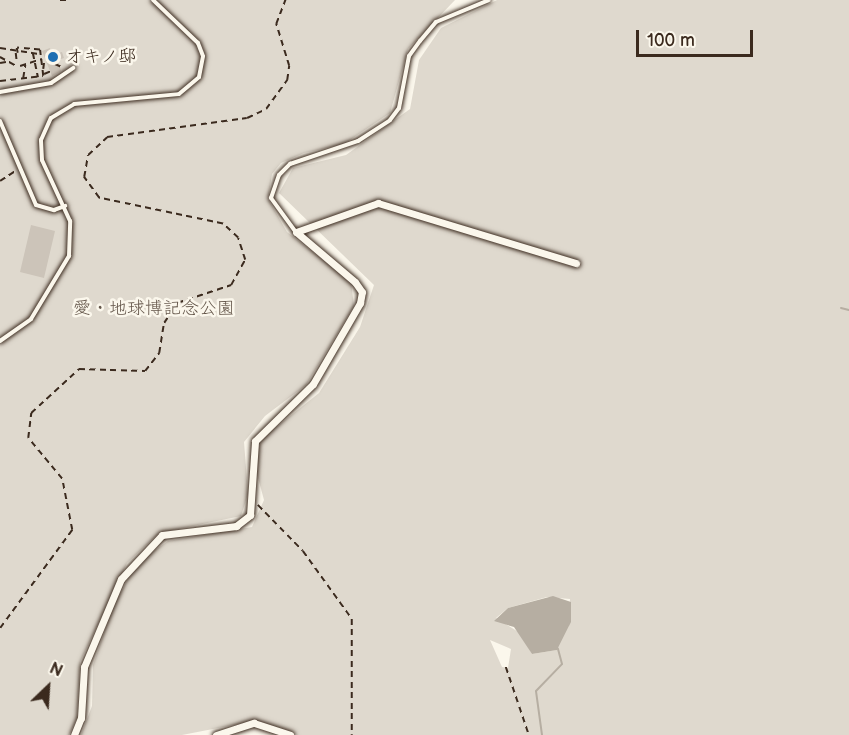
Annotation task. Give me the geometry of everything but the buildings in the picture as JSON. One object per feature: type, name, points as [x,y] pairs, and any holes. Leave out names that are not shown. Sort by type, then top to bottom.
[{"type":"street","points":[[74,735],[81,718],[84,667],[129,566],[162,535],[236,526],[250,515],[252,503],[250,458],[255,441],[334,357],[362,292],[296,232],[378,203],[576,263]]},
{"type":"street","points":[[216,735],[254,723],[290,735]]},
{"type":"lane","points":[[0,342],[31,319],[69,256],[73,239],[65,206],[41,151],[46,126],[58,111],[86,102],[179,94],[199,77],[203,56],[198,43],[153,0]]},
{"type":"lane","points":[[296,232],[271,198],[279,175],[290,164],[358,141],[390,120],[399,108],[409,56],[420,41],[436,22],[489,0]]},
{"type":"lane","points":[[0,92],[51,83],[73,68]]},
{"type":"lane","points":[[0,120],[17,170],[36,205],[54,210],[65,206]]},
{"type":"path","points":[[60,0],[69,0]]},
{"type":"path","points":[[0,628],[72,530],[69,493],[28,438],[31,413],[79,369],[145,371],[154,363],[164,323],[177,303],[231,285],[245,260],[238,238],[223,224],[99,198],[84,177],[88,155],[107,137],[247,118],[266,109],[287,80],[289,66],[276,24],[285,0]]},
{"type":"path","points":[[0,48],[17,53],[40,54]]},
{"type":"path","points":[[18,65],[17,48],[40,50],[44,75]]},
{"type":"path","points":[[33,52],[33,62],[38,78]]},
{"type":"path","points":[[0,57],[18,65],[42,60]]},
{"type":"path","points":[[0,63],[7,62]]},
{"type":"path","points":[[55,64],[73,68]]},
{"type":"path","points":[[23,78],[25,65]]},
{"type":"path","points":[[0,81],[38,78],[51,71]]},
{"type":"path","points":[[0,181],[17,170]]},
{"type":"path","points":[[252,503],[267,510],[303,551],[352,620],[352,735]]},
{"type":"path","points":[[506,667],[529,735]]},
{"type":"green space","name":"愛・地球博記念公園","points":[[0,0],[455,0],[408,49],[390,113],[344,144],[304,153],[281,163],[272,174],[268,199],[287,232],[351,282],[354,306],[306,385],[265,416],[244,442],[248,494],[241,516],[159,533],[127,563],[80,662],[77,718],[69,735],[0,735]]},
{"type":"green space","points":[[497,0],[849,0],[849,735],[297,735],[254,721],[182,735],[81,735],[92,706],[93,665],[113,607],[136,564],[168,541],[252,527],[264,500],[253,459],[264,437],[319,393],[360,327],[374,285],[279,193],[293,168],[346,155],[410,109],[419,60],[441,28]],"holes":[[[547,597],[570,599],[569,626],[557,650],[532,654],[520,633],[496,618],[508,608]],[[490,640],[511,649],[508,668],[502,667]]]},
{"type":"shaded area","points":[[553,596],[571,602],[571,622],[557,650],[532,654],[514,627],[494,621],[508,608]]},
{"type":"waterway","points":[[841,308],[849,310]]},
{"type":"waterway","points":[[542,735],[536,691],[562,664],[558,649]]},
{"type":"place","name":"オキノ邸","points":[[53,57]]}]
